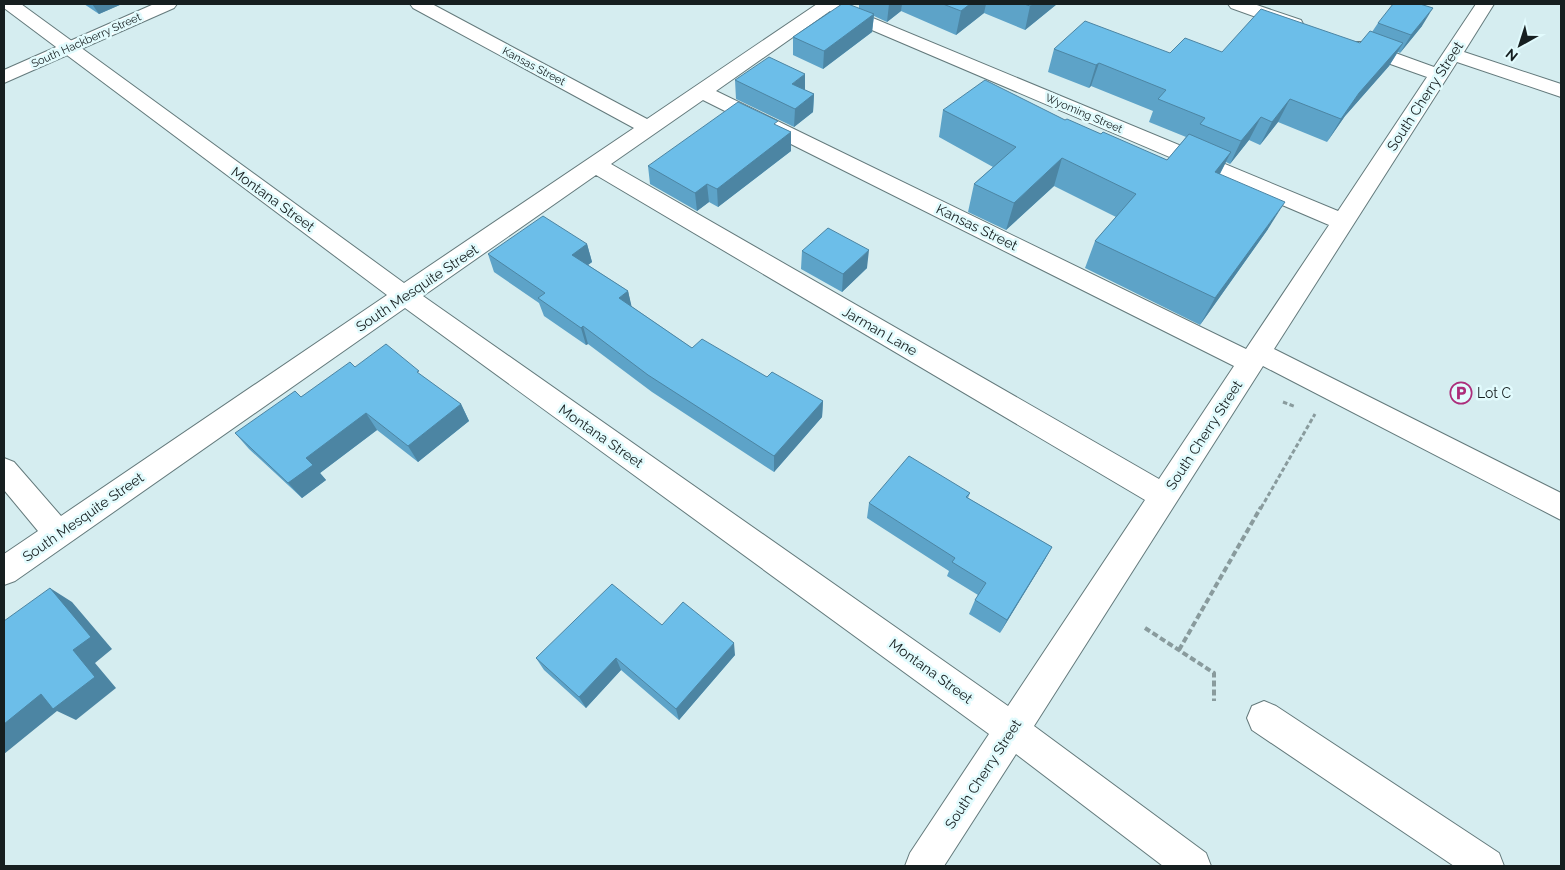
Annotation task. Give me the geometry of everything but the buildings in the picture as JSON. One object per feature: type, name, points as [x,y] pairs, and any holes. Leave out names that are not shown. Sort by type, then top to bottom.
[{"type":"street","name":"Montana Street","points":[[10,4],[405,296],[1012,730],[1193,866]]},
{"type":"street","name":"South Hackberry Street","points":[[4,76],[168,4]]},
{"type":"street","name":"Kansas Street","points":[[418,4],[649,128]]},
{"type":"street","name":"South Mesquite Street","points":[[4,571],[703,92],[827,4]]},
{"type":"street","name":"Wyoming Street","points":[[827,4],[1343,222]]},
{"type":"street","points":[[1237,4],[1309,29]]},
{"type":"street","name":"South Cherry Street","points":[[923,866],[1485,4]]},
{"type":"street","points":[[1345,41],[1561,91]]},
{"type":"street","name":"Kansas Street","points":[[703,92],[1561,506]]},
{"type":"street","name":"Jarman Lane","points":[[596,165],[1164,496]]},
{"type":"street","points":[[4,470],[58,534]]},
{"type":"street","points":[[1264,718],[1486,866]]},
{"type":"path","points":[[1283,402],[1299,408]]},
{"type":"path","points":[[1179,650],[1315,414],[1307,411]]},
{"type":"path","points":[[1145,628],[1214,673],[1214,701]]},
{"type":"place","name":"Lot C","points":[[1461,393]]}]
